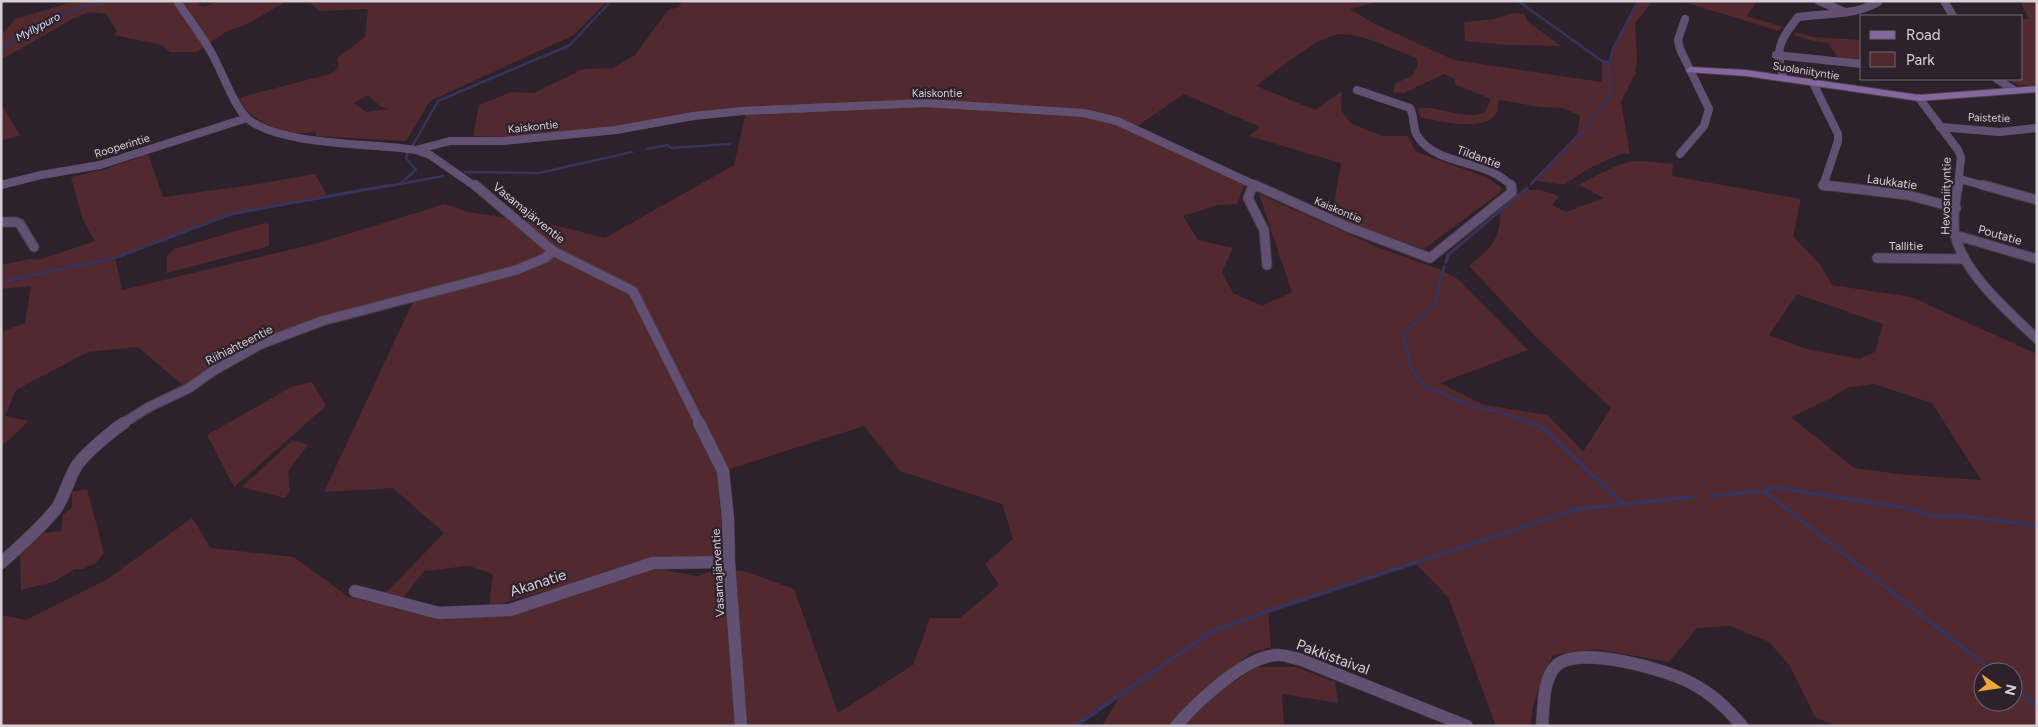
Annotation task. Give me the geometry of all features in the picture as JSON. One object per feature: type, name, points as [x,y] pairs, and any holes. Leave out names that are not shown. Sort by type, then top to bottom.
[{"type":"street","points":[[177,1],[211,52],[247,118]]},
{"type":"street","points":[[1819,1],[1845,12]]},
{"type":"street","points":[[1944,1],[1952,15]]},
{"type":"street","points":[[1784,78],[1776,55],[1784,35],[1798,17],[1845,12],[1874,6],[1878,2]]},
{"type":"street","points":[[1680,154],[1704,126],[1709,109],[1683,57],[1678,40],[1685,19]]},
{"type":"street","points":[[1776,55],[1860,64]]},
{"type":"street","name":"Suolaniityntie","points":[[1690,70],[1729,71],[1918,98],[2037,89]]},
{"type":"street","points":[[1999,80],[2014,90]]},
{"type":"street","name":"Laukkatie","points":[[1813,83],[1838,134],[1838,142],[1823,186],[1908,195],[1956,208]]},
{"type":"street","name":"Tildantie","points":[[1357,90],[1410,108],[1414,114],[1415,134],[1429,148],[1440,154],[1502,177],[1512,186],[1512,192],[1430,258]]},
{"type":"street","name":"Hevosniityntie","points":[[1918,98],[1958,150],[1961,158],[1955,235],[1965,260],[2008,312],[2037,340]]},
{"type":"street","name":"Kaiskontie","points":[[416,150],[450,141],[503,141],[633,129],[693,116],[742,111],[925,103],[1066,111],[1108,118],[1348,227],[1430,258]]},
{"type":"street","name":"Vasamajärventie","points":[[247,118],[262,127],[309,139],[416,150],[430,155],[472,183],[553,251],[633,291],[723,471],[728,518],[729,562],[741,726]]},
{"type":"street","name":"Rooperintie","points":[[1,185],[34,176],[100,165],[247,118]]},
{"type":"street","name":"Paistetie","points":[[1940,127],[2000,132],[2037,128]]},
{"type":"street","points":[[1960,179],[2037,200]]},
{"type":"street","points":[[1254,185],[1248,198],[1264,230],[1267,265]]},
{"type":"street","points":[[1,222],[20,224],[34,247]]},
{"type":"street","name":"Poutatie","points":[[1955,235],[2037,259]]},
{"type":"street","name":"Riihiahteentie","points":[[1,563],[34,533],[57,507],[67,490],[76,466],[116,428],[149,406],[189,388],[213,371],[262,344],[322,321],[516,270],[545,258],[553,251]]},
{"type":"street","name":"Tallitie","points":[[1877,258],[1965,260]]},
{"type":"street","name":"Akanatie","points":[[355,591],[438,613],[510,610],[653,563],[729,562]]},
{"type":"street","name":"Pakkistaival","points":[[1176,726],[1223,682],[1252,661],[1275,655],[1299,659],[1467,726]]},
{"type":"street","points":[[1542,726],[1548,681],[1552,671],[1561,662],[1576,658],[1624,662],[1655,669],[1688,681],[1717,700],[1742,726]]},
{"type":"green space","points":[[91,1],[196,1],[203,7],[218,1],[287,1],[249,23],[224,33],[197,52],[170,52],[162,45],[114,35],[117,31],[106,14],[89,12],[74,18],[1,60],[1,35],[15,19],[69,3]]},
{"type":"green space","points":[[308,1],[607,1],[574,35],[430,101],[406,141],[316,136],[315,131],[299,133],[282,130],[257,119],[247,111],[238,98],[330,74],[339,67],[337,58],[365,37],[368,9],[320,11]],"holes":[[[368,95],[381,107],[388,109],[366,112],[354,103]]]},
{"type":"green space","points":[[682,1],[1379,1],[1350,9],[1373,23],[1454,60],[1602,82],[1602,61],[1610,62],[1613,49],[1638,1],[1653,1],[1635,23],[1637,59],[1635,74],[1621,102],[1630,154],[1623,153],[1588,169],[1565,184],[1533,180],[1577,134],[1580,116],[1563,108],[1540,107],[1499,100],[1495,115],[1481,123],[1460,124],[1420,117],[1418,108],[1469,115],[1485,112],[1491,99],[1454,84],[1455,79],[1444,74],[1404,93],[1393,92],[1396,83],[1412,76],[1418,65],[1416,58],[1369,39],[1342,34],[1333,35],[1310,47],[1256,86],[1315,110],[1342,91],[1341,110],[1350,123],[1382,136],[1408,136],[1416,152],[1486,177],[1502,188],[1498,194],[1424,249],[1332,216],[1341,163],[1249,136],[1260,127],[1184,94],[1130,131],[1245,185],[1237,204],[1217,205],[1183,216],[1198,240],[1233,248],[1222,272],[1233,293],[1262,306],[1292,292],[1259,194],[1380,248],[1436,268],[1458,279],[1528,350],[1440,383],[1484,405],[1548,415],[1583,452],[1611,408],[1535,336],[1469,266],[1492,244],[1498,230],[1500,213],[1524,190],[1540,190],[1559,196],[1552,205],[1566,212],[1604,198],[1579,185],[1616,166],[1640,161],[1673,164],[1672,176],[1801,199],[1793,236],[1821,266],[1832,285],[1911,297],[2037,354],[2037,726],[1835,726],[1815,717],[1790,666],[1769,642],[1731,626],[1697,628],[1669,662],[1596,649],[1553,655],[1535,698],[1531,726],[1496,726],[1448,597],[1415,563],[1268,610],[1271,647],[1250,653],[1167,726],[1102,726],[1121,694],[1075,726],[1,726],[1,615],[26,620],[106,580],[192,518],[211,548],[294,557],[347,596],[444,620],[527,609],[630,574],[659,569],[697,576],[716,570],[744,571],[794,589],[838,713],[913,665],[930,618],[960,618],[999,585],[985,564],[1013,539],[1002,504],[900,471],[864,426],[717,473],[722,529],[716,557],[638,561],[566,585],[489,607],[493,574],[469,566],[424,571],[402,599],[384,595],[444,533],[393,488],[324,492],[417,293],[322,317],[184,386],[138,347],[88,352],[16,390],[5,416],[29,421],[1,447],[1,332],[25,323],[31,286],[1,289],[1,265],[30,259],[39,260],[95,241],[83,220],[71,177],[103,170],[148,154],[163,197],[315,174],[328,197],[231,214],[115,258],[122,290],[318,243],[445,204],[467,212],[546,223],[605,238],[734,165],[747,108],[680,114],[635,125],[511,137],[473,136],[479,105],[511,92],[534,93],[583,69],[613,68],[635,55],[668,10],[679,7]],"holes":[[[1797,294],[1883,324],[1875,352],[1860,359],[1806,349],[1769,335]],[[1874,384],[1932,403],[1981,480],[1907,475],[1854,468],[1791,417],[1849,387]]]},
{"type":"green space","points":[[1681,1],[1757,1],[1747,16],[1782,27],[1779,31]]},
{"type":"green space","points":[[2020,1],[2037,1],[2037,85],[2018,85],[2007,80],[2023,80],[2023,19],[2029,19]]},
{"type":"green space","points":[[1514,13],[1524,14],[1528,22],[1561,46],[1507,45],[1465,41],[1464,22],[1494,19]]},
{"type":"green space","points":[[1796,32],[1814,37],[1860,40],[1860,61],[1839,59],[1828,43],[1793,35]]},
{"type":"green space","points":[[1,104],[20,135],[1,141]]},
{"type":"green space","points":[[264,223],[269,224],[269,246],[167,273],[167,256],[174,249]]},
{"type":"green space","points":[[312,382],[326,406],[234,487],[207,435],[291,387]]},
{"type":"green space","points":[[293,440],[308,445],[288,471],[290,491],[285,498],[242,487]]},
{"type":"green space","points":[[87,489],[104,553],[97,562],[83,569],[75,569],[53,582],[21,590],[20,554],[44,533],[61,531],[63,515],[72,507],[72,492]]},
{"type":"green space","points":[[1257,667],[1296,667],[1335,682],[1338,703],[1282,694],[1284,726],[1182,726],[1227,686]]},
{"type":"waterway","name":"Myllypuro","points":[[1,50],[16,37],[56,19],[63,13],[107,1]]},
{"type":"waterway","points":[[413,145],[438,101],[570,45],[611,1]]},
{"type":"waterway","points":[[1518,1],[1602,61],[1609,63],[1613,49],[1638,1]]},
{"type":"waterway","points":[[1531,184],[1586,128],[1611,93],[1609,65]]},
{"type":"waterway","points":[[647,149],[667,145],[671,148],[730,144]]},
{"type":"waterway","points":[[401,183],[416,170],[406,158],[408,152]]},
{"type":"waterway","points":[[465,172],[539,173],[632,152]]},
{"type":"waterway","points":[[384,187],[443,176]]},
{"type":"waterway","points":[[1,282],[115,258],[231,214],[391,185]]},
{"type":"waterway","points":[[1446,262],[1448,255],[1527,188]]},
{"type":"waterway","points":[[1444,267],[1434,306],[1403,334],[1411,368],[1424,386],[1474,407],[1499,412],[1533,424]]},
{"type":"waterway","points":[[1529,423],[1544,428],[1623,504]]},
{"type":"waterway","points":[[1764,491],[1771,487],[1907,508],[1937,517],[1955,515],[2037,526]]},
{"type":"waterway","points":[[1710,496],[1764,491]]},
{"type":"waterway","points":[[1764,491],[1981,662]]},
{"type":"waterway","points":[[1075,726],[1211,632],[1268,611],[1578,509],[1692,497]]},
{"type":"waterway","points":[[2023,695],[2037,706]]}]
